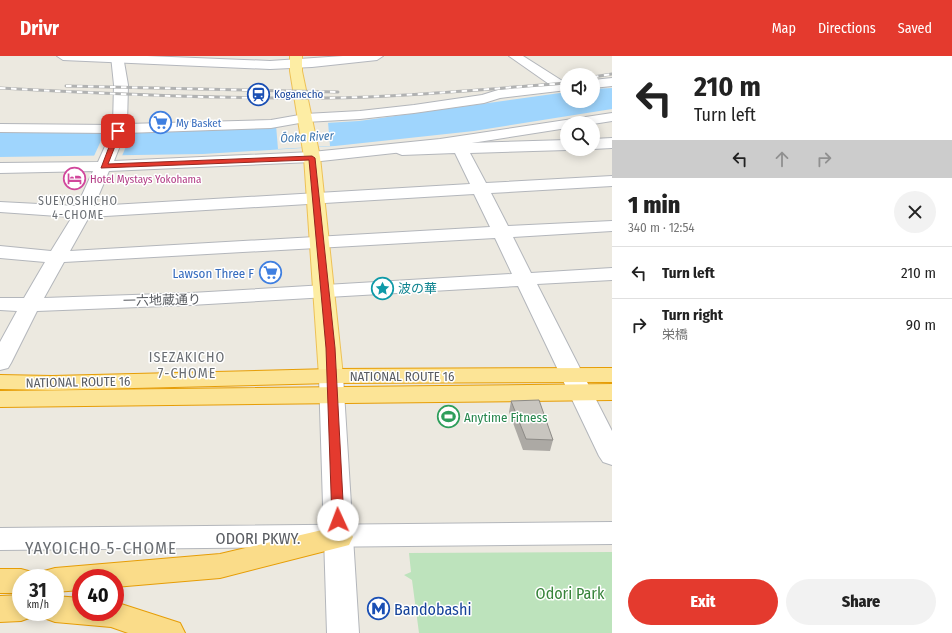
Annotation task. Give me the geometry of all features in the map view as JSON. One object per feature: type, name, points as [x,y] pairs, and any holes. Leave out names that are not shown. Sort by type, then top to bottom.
[{"type":"highway","name":"NATIONAL ROUTE 16","points":[[576,384],[612,375]]},
{"type":"highway","name":"NATIONAL ROUTE 16","points":[[0,382],[332,386],[576,384],[612,392]]},
{"type":"highway","name":"NATIONAL ROUTE 16","points":[[0,399],[332,386]]},
{"type":"highway","points":[[64,579],[220,566],[339,537]]},
{"type":"highway","points":[[0,581],[12,581]]},
{"type":"highway","points":[[0,609],[12,608]]},
{"type":"highway","points":[[124,618],[169,633]]},
{"type":"main road","points":[[294,59],[312,158],[325,292],[332,386]]},
{"type":"street","points":[[62,56],[294,59],[340,56]]},
{"type":"street","points":[[181,56],[271,60],[377,56]]},
{"type":"street","points":[[515,56],[560,84]]},
{"type":"street","points":[[0,363],[30,305],[83,212],[119,130],[121,85],[117,57]]},
{"type":"street","points":[[600,83],[612,82]]},
{"type":"street","points":[[0,128],[119,130],[271,124],[305,118],[360,115],[484,99],[498,94],[560,88]]},
{"type":"street","points":[[600,119],[612,117]]},
{"type":"street","points":[[460,145],[560,125]]},
{"type":"street","points":[[600,144],[612,143]]},
{"type":"street","points":[[460,145],[480,190],[612,456]]},
{"type":"street","points":[[0,168],[106,162],[312,158],[460,145],[560,145]]},
{"type":"street","points":[[0,207],[83,212],[316,197],[480,190],[612,182]]},
{"type":"street","points":[[0,252],[57,257],[320,241],[612,226]]},
{"type":"street","name":"一六地蔵通り","points":[[0,304],[30,305],[325,292],[612,274]]},
{"type":"street","points":[[332,386],[343,633]]},
{"type":"street","name":"ODORI PKWY.","points":[[0,538],[339,537],[612,533]]},
{"type":"green space","name":"Odori Park","points":[[612,552],[612,633],[419,633],[412,580],[404,575],[411,572],[409,553]]},
{"type":"water","name":"Ōoka River","points":[[612,88],[612,109],[560,116],[560,117],[474,131],[335,146],[203,154],[0,157],[0,133],[105,133],[359,121],[560,93],[560,108],[600,108],[600,89]]},
{"type":"pier","points":[[328,122],[330,146],[278,149],[276,125]]},
{"type":"pier","points":[[105,132],[132,132],[122,156],[94,156]]},
{"type":"building","points":[[539,400],[553,440],[526,439],[511,401]]},
{"type":"railway","points":[[600,76],[612,74]]},
{"type":"railway","points":[[0,88],[162,96],[323,98],[414,94],[560,84]]},
{"type":"railway","points":[[66,86],[338,92]]},
{"type":"place","name":"Koganecho","points":[[258,94]]},
{"type":"place","name":"My Basket","points":[[161,123]]},
{"type":"place","name":"Hotel Mystays Yokohama","points":[[74,179]]},
{"type":"place","name":"Lawson Three F","points":[[270,273]]},
{"type":"place","name":"波の華","points":[[382,288]]},
{"type":"place","name":"Anytime Fitness","points":[[449,417]]},
{"type":"place","name":"Bandobashi","points":[[379,609]]},
{"type":"district","name":"SUEYOSHICHO 4-CHOME","points":[[78,208]]},
{"type":"district","name":"ISEZAKICHO 7-CHOME","points":[[187,366]]},
{"type":"district","name":"YAYOICHO 5-CHOME","points":[[101,548]]},
{"type":"route","points":[[118,131],[104,166],[312,158],[330,348],[338,520]]}]
